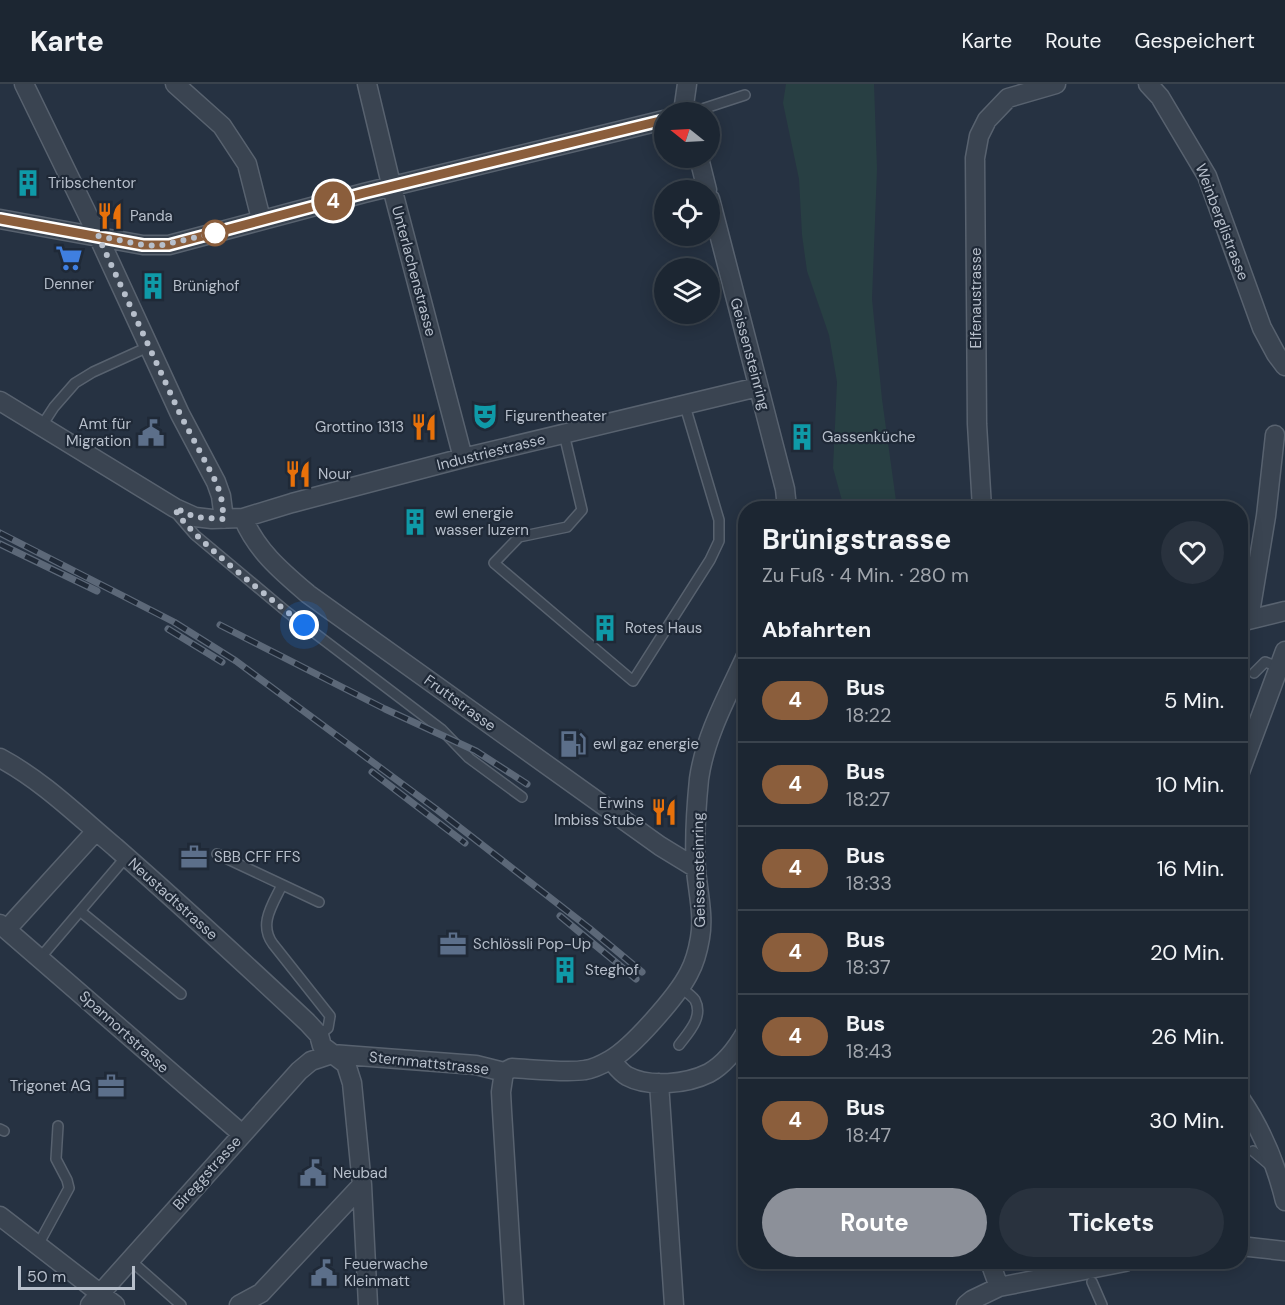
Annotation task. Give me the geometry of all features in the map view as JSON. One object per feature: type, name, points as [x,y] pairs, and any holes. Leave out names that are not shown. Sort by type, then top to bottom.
[{"type":"street","points":[[175,84],[222,126],[247,165],[261,219]]},
{"type":"street","name":"Unterlachenstrasse","points":[[368,84],[392,187],[463,458]]},
{"type":"street","points":[[684,102],[687,84]]},
{"type":"street","name":"Elfenaustrasse","points":[[982,501],[977,424],[975,158],[979,136],[1006,91],[1056,84]]},
{"type":"street","name":"Weinberglistrasse","points":[[1148,84],[1160,97],[1207,176],[1262,328],[1285,366]]},
{"type":"street","points":[[0,401],[175,508],[195,517],[224,519],[221,496],[216,482],[180,414],[26,85]]},
{"type":"street","points":[[0,219],[158,246],[654,122]]},
{"type":"street","name":"Geissensteinring","points":[[720,238],[786,501]]},
{"type":"street","name":"Industriestrasse","points":[[224,519],[243,518],[292,502],[463,458],[758,387]]},
{"type":"street","points":[[1248,602],[1266,516],[1275,435]]},
{"type":"street","name":"Fruttstrasse","points":[[243,518],[255,541],[270,560],[308,594],[660,846],[696,868]]},
{"type":"street","points":[[1248,620],[1285,611]]},
{"type":"street","points":[[1248,750],[1282,659]]},
{"type":"street","name":"Geissensteinring","points":[[611,1060],[643,1030],[680,987],[695,960],[701,919],[696,868],[699,777],[716,722],[738,674]]},
{"type":"street","name":"Neustadtstrasse","points":[[0,758],[52,792],[187,910],[308,1022],[319,1035],[322,1046],[346,1064],[352,1083],[362,1185],[368,1305]]},
{"type":"street","name":"Spannortstrasse","points":[[96,831],[3,926],[242,1134]]},
{"type":"street","points":[[611,1060],[628,1076],[638,1080],[659,1083],[687,1080],[707,1074],[730,1056],[738,1044]]},
{"type":"street","name":"Bireggstrasse","points":[[102,1301],[130,1260],[299,1071],[311,1061],[332,1054]]},
{"type":"street","name":"Sternmattstrasse","points":[[332,1054],[476,1065],[504,1072],[512,1068],[584,1070],[611,1060]]},
{"type":"street","points":[[504,1072],[502,1101],[514,1305]]},
{"type":"street","points":[[659,1083],[674,1305]]},
{"type":"street","points":[[1248,1110],[1256,1122],[1276,1170],[1285,1201]]},
{"type":"street","points":[[239,1305],[261,1293],[362,1185]]},
{"type":"street","points":[[0,1216],[38,1245],[102,1301]]},
{"type":"street","points":[[1248,1247],[1285,1251]]},
{"type":"street","points":[[993,1269],[999,1287]]},
{"type":"street","points":[[966,1305],[999,1287],[1090,1269]]},
{"type":"lane","points":[[720,103],[745,95]]},
{"type":"lane","points":[[41,427],[54,407],[75,383],[93,372],[148,347]]},
{"type":"lane","points":[[564,434],[582,510],[567,527],[519,537],[494,563],[633,681],[710,560],[719,541],[719,520],[686,406]]},
{"type":"lane","points":[[175,508],[176,515],[195,535],[286,612],[441,729],[469,758],[522,797]]},
{"type":"lane","points":[[1254,673],[1265,662],[1282,659]]},
{"type":"lane","points":[[217,854],[319,902]]},
{"type":"lane","points":[[40,958],[126,857]]},
{"type":"lane","points":[[282,885],[268,915],[266,930],[273,944],[330,1016],[328,1028],[319,1035]]},
{"type":"lane","points":[[80,911],[181,994]]},
{"type":"lane","points":[[679,1045],[694,1024],[698,1008],[695,1000],[680,987]]},
{"type":"lane","points":[[38,1245],[69,1188],[56,1159],[58,1126]]},
{"type":"lane","points":[[1253,1151],[1276,1170]]},
{"type":"lane","points":[[130,1260],[181,1305]]},
{"type":"lane","points":[[1092,1282],[1102,1305]]},
{"type":"green space","points":[[786,84],[874,84],[877,169],[872,299],[882,399],[896,501],[842,501],[833,468],[837,382],[829,335],[807,271],[802,235],[799,179],[783,103]]},
{"type":"railway","points":[[0,533],[174,622],[236,661],[436,809],[642,972]]},
{"type":"railway","points":[[0,544],[97,591]]},
{"type":"railway","points":[[220,625],[385,709],[476,751],[527,784]]},
{"type":"railway","points":[[168,629],[222,662]]},
{"type":"railway","points":[[372,772],[465,843]]},
{"type":"railway","points":[[560,916],[636,979]]},
{"type":"bus line","name":"4","points":[[0,219],[143,245],[169,245],[261,219],[654,122]]},
{"type":"place","name":"Tribschentor","points":[[28,183]]},
{"type":"place","name":"Panda","points":[[110,216]]},
{"type":"place","name":"Denner","points":[[69,258]]},
{"type":"place","name":"Brünighof","points":[[153,286]]},
{"type":"place","name":"Figurentheater","points":[[485,416]]},
{"type":"place","name":"Grottino 1313","points":[[424,427]]},
{"type":"place","name":"Amt für Migration","points":[[151,433]]},
{"type":"place","name":"Gassenküche","points":[[802,437]]},
{"type":"place","name":"Nour","points":[[298,474]]},
{"type":"place","name":"ewl energie wasser luzern","points":[[415,522]]},
{"type":"place","name":"Rotes Haus","points":[[605,628]]},
{"type":"place","name":"ewl gaz energie","points":[[573,744]]},
{"type":"place","name":"Erwins Imbiss Stube","points":[[664,812]]},
{"type":"place","name":"SBB CFF FFS","points":[[194,857]]},
{"type":"place","name":"Schlössli Pop-Up","points":[[453,944]]},
{"type":"place","name":"Steghof","points":[[565,970]]},
{"type":"place","name":"Trigonet AG","points":[[111,1086]]},
{"type":"place","name":"Neubad","points":[[313,1173]]},
{"type":"place","name":"Feuerwache Kleinmatt","points":[[324,1273]]},
{"type":"route","points":[[215,233],[158,246],[98,236],[171,396],[221,496],[224,519],[195,517],[175,508],[176,515],[195,535],[304,625]]}]
